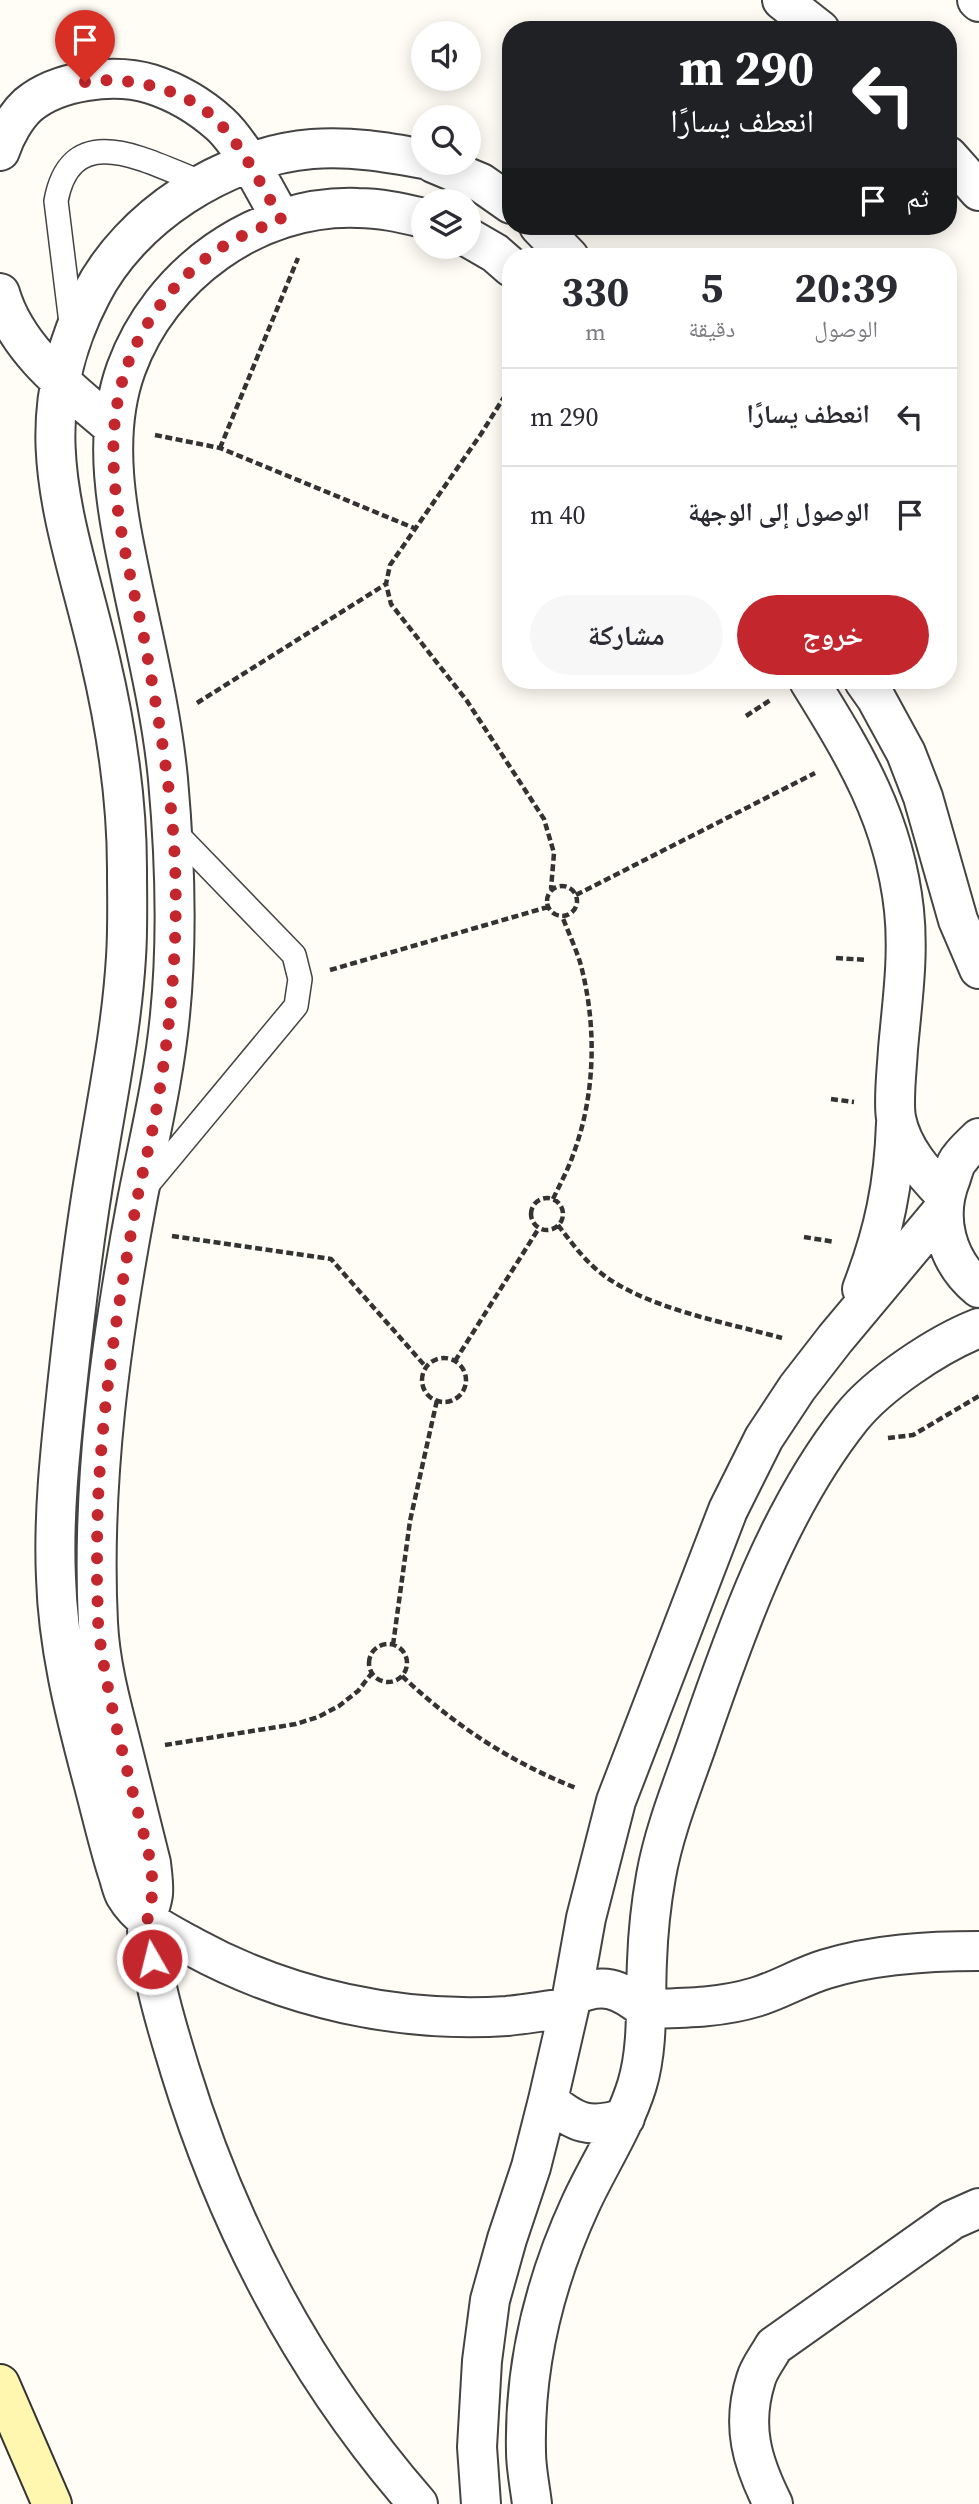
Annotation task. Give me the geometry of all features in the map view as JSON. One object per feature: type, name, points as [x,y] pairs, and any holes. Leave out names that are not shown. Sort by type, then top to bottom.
[{"type":"main road","points":[[0,2385],[52,2504]]},
{"type":"street","points":[[782,0],[809,21]]},
{"type":"street","points":[[0,150],[5,137],[27,106],[64,85],[107,79],[149,83],[188,100],[222,125],[249,163],[281,219]]},
{"type":"street","points":[[411,157],[366,149],[307,149],[249,163],[203,183],[161,211],[125,246],[95,286],[73,332],[59,380],[54,435],[58,489],[101,662],[119,760],[127,858],[126,957],[115,1055],[96,1162],[76,1303],[59,1458],[56,1576],[62,1649],[77,1721],[114,1862],[125,1895],[147,1922],[203,1953],[261,1978],[321,1998],[370,2008],[445,2016],[507,2015],[570,2002],[590,1988],[610,1988],[628,1995],[646,2009],[723,2006],[759,1996],[826,1969],[868,1959],[941,1951],[979,1951]]},
{"type":"street","points":[[957,166],[979,191]]},
{"type":"street","points":[[462,175],[481,183],[502,198]]},
{"type":"street","points":[[411,215],[355,207],[318,210],[281,219],[230,242],[185,276],[156,311],[125,371],[113,427],[114,483],[166,759],[173,830],[175,922],[170,1015],[157,1107],[135,1213],[119,1311],[100,1465],[97,1540],[98,1627],[108,1692],[151,1863],[153,1891],[147,1922],[155,1978],[193,2111],[222,2189],[257,2265],[297,2339],[343,2409],[418,2504]]},
{"type":"street","points":[[547,235],[560,248]]},
{"type":"street","points":[[481,245],[502,259]]},
{"type":"street","points":[[0,293],[21,335],[59,380],[113,427]]},
{"type":"street","points":[[814,689],[854,754],[877,799],[894,852],[904,910],[906,961],[897,1067],[892,1184],[877,1249],[859,1296],[831,1345]]},
{"type":"street","points":[[870,689],[906,752],[923,797],[958,920],[979,969]]},
{"type":"street","points":[[896,1117],[906,1146],[943,1202],[948,1246],[966,1277],[979,1288]]},
{"type":"street","points":[[481,2504],[477,2447],[482,2361],[490,2300],[531,2167],[548,2100],[586,1918],[616,1801],[728,1510],[764,1438],[797,1388],[943,1202],[959,1159],[979,1138]]},
{"type":"street","points":[[532,2504],[526,2454],[527,2392],[537,2330],[554,2269],[581,2203],[625,2118],[638,2083],[645,2046],[650,1914],[657,1871],[669,1825],[712,1700],[767,1561],[813,1471],[853,1415],[904,1370],[962,1335],[979,1328]]},
{"type":"street","points":[[59,1458],[100,1465]]},
{"type":"street","points":[[548,2100],[565,2115],[584,2124],[605,2124],[625,2118]]},
{"type":"street","points":[[773,2504],[761,2480],[750,2446],[748,2411],[756,2377],[774,2346],[952,2220],[979,2208]]},
{"type":"lane","points":[[73,332],[57,201],[60,182],[70,165],[86,154],[106,150],[203,183]]},
{"type":"lane","points":[[135,1213],[296,1006],[300,979],[294,955],[173,830]]},
{"type":"path","points":[[220,449],[318,210]]},
{"type":"path","points":[[502,401],[390,565],[386,584],[391,604],[467,701],[544,819],[554,853],[548,907],[554,914],[562,916],[571,912],[577,904],[576,895],[570,887],[551,889]]},
{"type":"path","points":[[113,427],[220,449],[414,528]]},
{"type":"path","points":[[160,726],[386,584]]},
{"type":"path","points":[[576,895],[854,754]]},
{"type":"path","points":[[300,979],[548,907]]},
{"type":"path","points":[[554,1199],[574,1154],[587,1107],[592,1059],[590,1010],[580,962],[562,916]]},
{"type":"path","points":[[545,1198],[554,1199],[562,1207],[563,1217],[558,1225],[550,1230],[539,1228],[533,1221],[531,1211],[536,1202],[545,1198]]},
{"type":"path","points":[[135,1213],[331,1259],[426,1367]]},
{"type":"path","points":[[558,1225],[576,1250],[597,1270],[622,1288],[649,1301],[831,1345]]},
{"type":"path","points":[[455,1361],[539,1228]]},
{"type":"path","points":[[445,1357],[455,1361],[463,1369],[466,1380],[463,1392],[454,1400],[431,1398],[424,1389],[422,1377],[426,1367],[434,1359],[445,1357]]},
{"type":"path","points":[[853,1415],[873,1434],[891,1439],[913,1435],[979,1396]]},
{"type":"path","points":[[393,1645],[410,1521],[438,1400]]},
{"type":"path","points":[[384,1645],[393,1645],[401,1649],[406,1657],[407,1668],[395,1681],[378,1680],[369,1664],[371,1656],[376,1649],[384,1645]]},
{"type":"path","points":[[123,1752],[296,1724],[339,1706],[358,1691],[372,1673]]},
{"type":"path","points":[[402,1676],[434,1706],[506,1756],[545,1776],[616,1801]]},
{"type":"route","points":[[85,82],[107,79],[149,83],[188,100],[222,125],[249,163],[281,219],[230,242],[185,276],[161,305],[149,320],[125,371],[113,427],[114,483],[166,759],[173,830],[175,922],[170,1015],[157,1107],[138,1197],[119,1311],[100,1465],[97,1540],[98,1627],[108,1692],[151,1863],[153,1891],[147,1922],[152,1959]]}]
